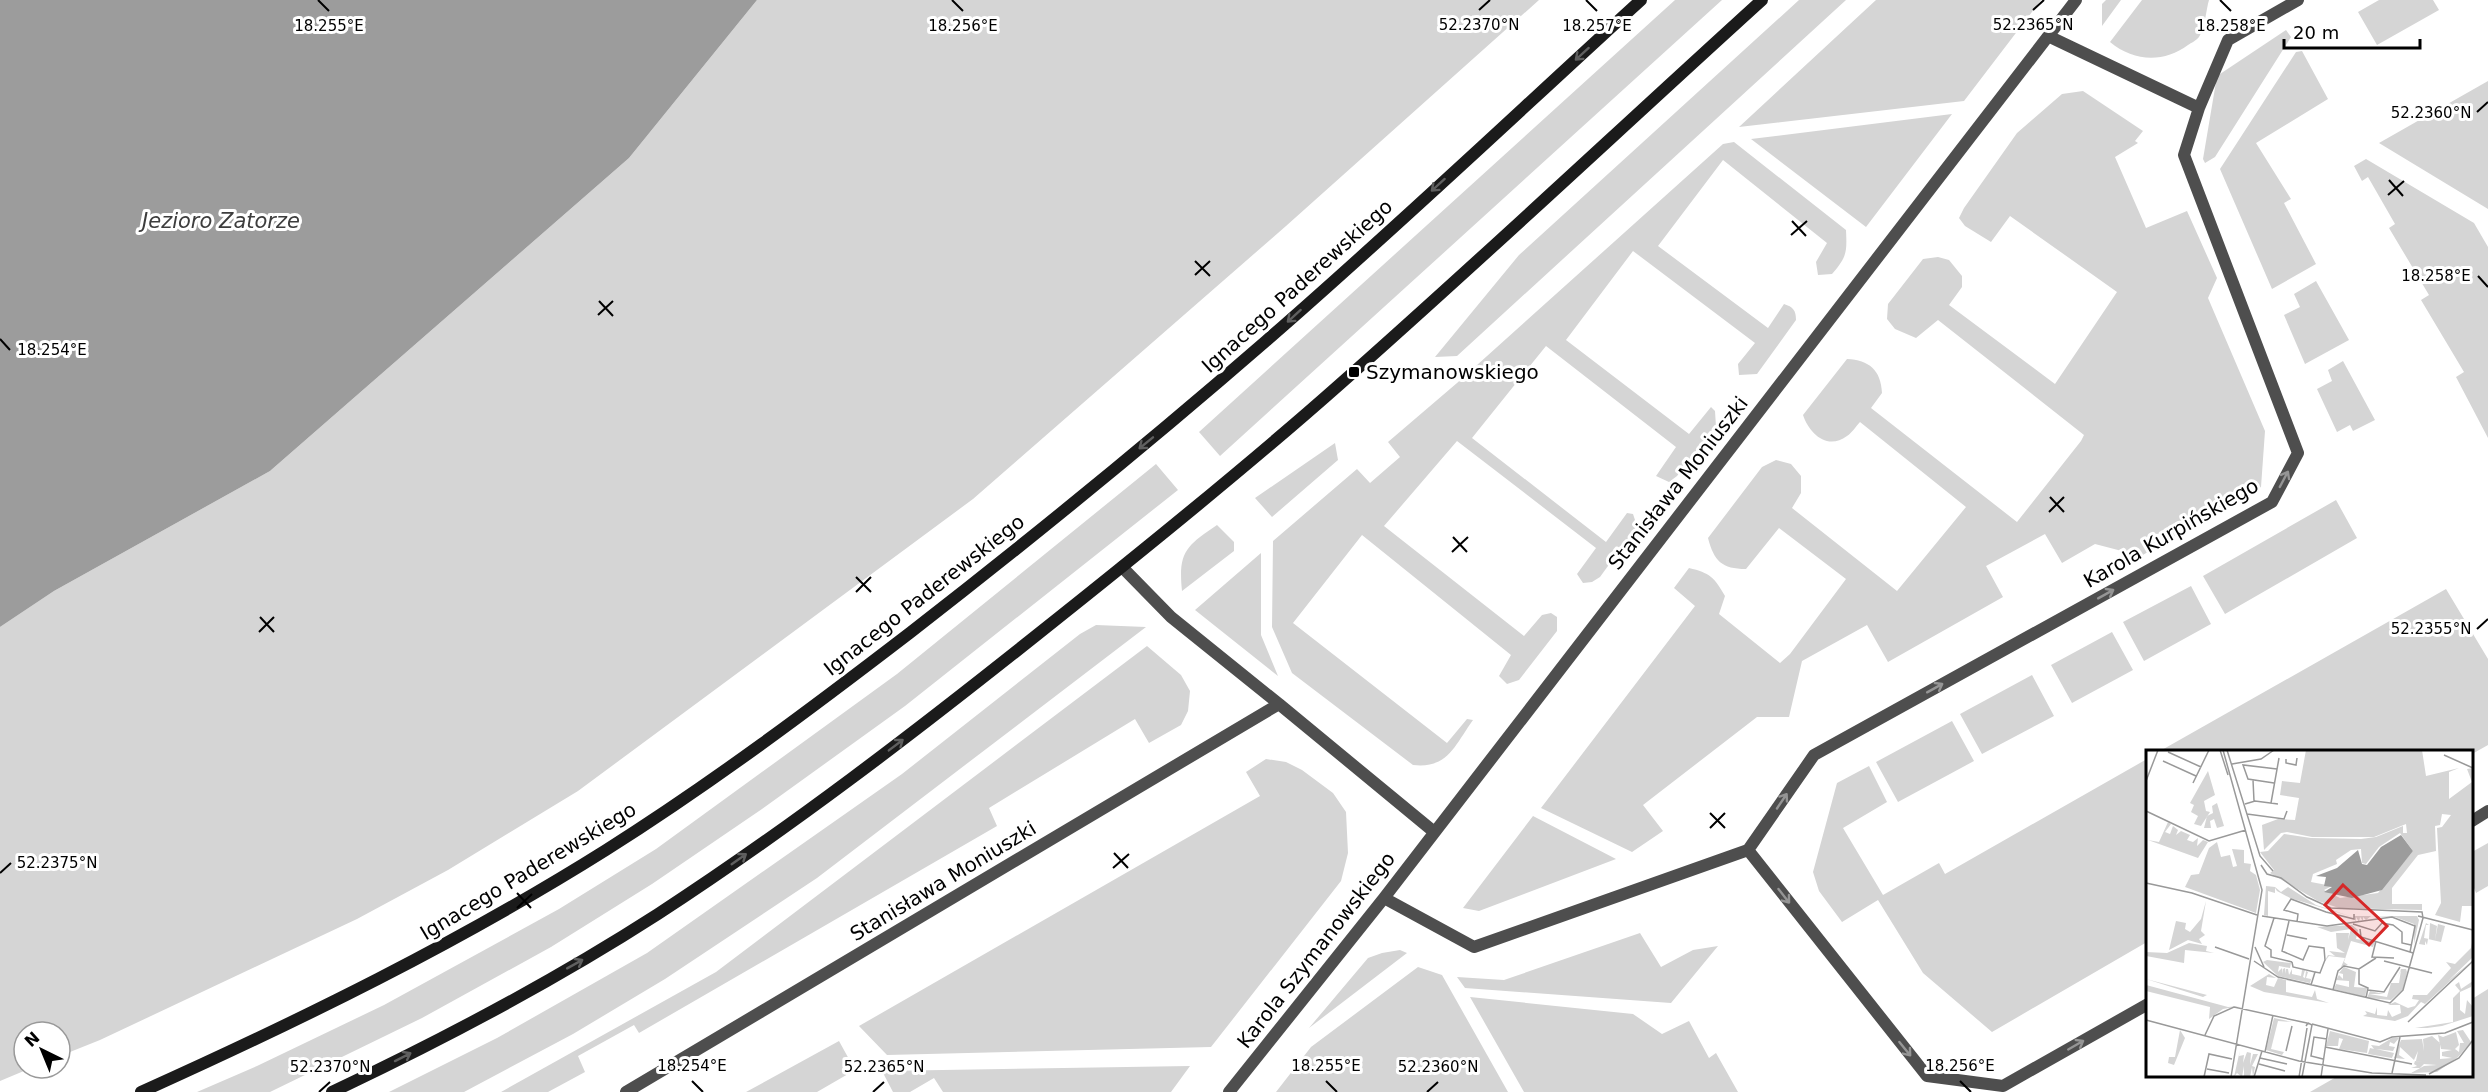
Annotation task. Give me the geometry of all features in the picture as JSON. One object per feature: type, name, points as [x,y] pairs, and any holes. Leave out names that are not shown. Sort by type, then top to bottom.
[{"type":"main road","name":"Ignacego Paderewskiego","points":[[141,1092],[389,974],[471,930],[606,850],[673,807],[770,738],[988,572],[1177,418],[1285,324],[1641,0]]},
{"type":"main road","points":[[332,1092],[463,1027],[657,915],[723,871],[860,772],[977,683],[1122,567],[1342,383],[1762,0]]},
{"type":"street","name":"Stanisława Moniuszki","points":[[1433,831],[2076,0]]},
{"type":"street","name":"Karola Kurpińskiego","points":[[1748,850],[1814,755],[2272,502],[2298,453],[2184,154],[2199,108],[2228,40],[2298,0]]},
{"type":"street","points":[[2048,36],[2199,108]]},
{"type":"street","points":[[1122,567],[1171,617],[1433,831]]},
{"type":"street","name":"Stanisława Moniuszki","points":[[626,1092],[1279,704]]},
{"type":"street","points":[[2473,819],[2488,811]]},
{"type":"street","name":"Karola Szymanowskiego","points":[[1229,1092],[1384,898],[1433,831]]},
{"type":"street","points":[[1384,898],[1474,947],[1748,850],[1927,1076],[2003,1086],[2146,1005]]},
{"type":"shaded area","points":[[757,0],[1539,0],[1286,226],[973,499],[578,791],[448,870],[357,919],[100,1040],[72,1051],[72,1020],[12,1020],[12,1076],[0,1081],[0,627],[54,591],[270,471],[629,158]]},
{"type":"shaded area","points":[[1675,0],[1722,0],[1220,456],[1199,432]]},
{"type":"shaded area","points":[[1799,0],[1846,0],[1457,356],[1435,357],[1519,255]]},
{"type":"shaded area","points":[[1876,0],[2041,0],[1964,101],[1739,127]]},
{"type":"shaded area","points":[[2106,0],[2121,0],[2102,26],[2102,4]]},
{"type":"shaded area","points":[[2142,0],[2209,0],[2199,37],[2179,51],[2159,57],[2139,56],[2119,49],[2110,42]]},
{"type":"shaded area","points":[[2379,0],[2433,0],[2439,10],[2377,45],[2358,12]]},
{"type":"shaded area","points":[[2286,30],[2291,37],[2215,157],[2205,163],[2203,159],[2217,76]]},
{"type":"shaded area","points":[[2302,51],[2328,99],[2256,143],[2291,199],[2284,203],[2316,264],[2272,289],[2220,169],[2296,52]]},
{"type":"shaded area","points":[[2488,81],[2488,209],[2379,143]]},
{"type":"shaded area","points":[[2083,91],[2143,131],[2135,141],[2138,143],[2115,157],[2146,228],[2187,211],[2217,278],[2208,298],[2265,431],[2261,487],[2141,556],[2095,544],[2062,563],[2045,534],[1986,566],[2003,597],[1888,662],[1867,625],[1802,661],[1789,717],[1757,717],[1643,805],[1663,831],[1632,852],[1541,808],[1695,606],[1674,588],[1689,568],[1707,574],[1725,596],[1719,614],[1780,663],[1790,654],[1846,579],[1779,528],[1746,569],[1725,565],[1716,558],[1708,538],[1762,467],[1776,460],[1791,464],[1801,476],[1801,493],[1792,508],[1897,591],[1966,507],[1860,422],[1849,435],[1833,442],[1814,434],[1803,415],[1847,359],[1867,364],[1879,378],[1882,393],[1871,408],[2017,522],[2081,441],[2084,435],[1938,320],[1916,338],[1895,329],[1887,319],[1888,304],[1923,259],[1938,257],[1949,260],[1962,276],[1962,287],[1949,305],[2055,384],[2117,292],[2010,216],[1991,242],[1965,226],[1959,218],[2017,133],[2062,94]]},
{"type":"shaded area","points":[[1952,114],[1866,227],[1751,139]]},
{"type":"shaded area","points":[[1734,142],[1846,230],[1846,249],[1841,263],[1832,274],[1818,275],[1816,262],[1827,243],[1723,160],[1658,246],[1768,328],[1784,304],[1793,309],[1796,320],[1757,374],[1739,375],[1738,364],[1755,343],[1633,251],[1566,340],[1689,434],[1711,407],[1715,411],[1716,427],[1677,476],[1669,482],[1656,476],[1676,447],[1546,346],[1472,438],[1606,542],[1627,513],[1633,514],[1637,526],[1600,577],[1592,582],[1583,583],[1577,574],[1596,548],[1457,441],[1384,526],[1524,636],[1542,615],[1551,613],[1557,617],[1557,631],[1519,680],[1507,684],[1499,676],[1511,655],[1362,535],[1293,623],[1447,743],[1467,719],[1473,720],[1443,759],[1425,765],[1413,765],[1292,673],[1272,627],[1273,541],[1357,469],[1370,483],[1400,457],[1388,442],[1723,144]]},
{"type":"shaded area","points":[[2366,159],[2474,223],[2488,247],[2488,438],[2456,377],[2464,372],[2421,300],[2429,295],[2389,228],[2395,224],[2368,177],[2362,181],[2354,166]]},
{"type":"shaded area","points":[[2316,281],[2349,340],[2305,364],[2284,315],[2300,307],[2294,294]]},
{"type":"shaded area","points":[[2343,361],[2375,420],[2353,431],[2350,425],[2337,432],[2317,389],[2332,381],[2328,370]]},
{"type":"shaded area","points":[[1335,443],[1338,460],[1272,517],[1255,498]]},
{"type":"shaded area","points":[[1156,464],[1178,490],[905,706],[762,809],[652,884],[551,947],[422,1018],[270,1092],[197,1092],[384,1005],[559,909],[656,849],[897,674]]},
{"type":"shaded area","points":[[2336,500],[2357,538],[2225,614],[2203,576]]},
{"type":"shaded area","points":[[1217,525],[1234,542],[1234,551],[1182,591],[1181,567],[1186,551]]},
{"type":"shaded area","points":[[1261,553],[1261,635],[1278,676],[1195,610]]},
{"type":"shaded area","points":[[2191,586],[2211,624],[2144,661],[2123,622]]},
{"type":"shaded area","points":[[2446,589],[2488,659],[2488,745],[2473,753],[2473,750],[2162,750]]},
{"type":"shaded area","points":[[1096,625],[1146,627],[817,878],[665,979],[573,1034],[464,1092],[389,1092],[497,1038],[647,953],[902,774],[1080,634]]},
{"type":"shaded area","points":[[2112,632],[2133,670],[2072,703],[2051,665]]},
{"type":"shaded area","points":[[1147,646],[1181,675],[1190,691],[1188,711],[1181,725],[1149,743],[1135,719],[989,808],[997,826],[639,1033],[634,1025],[578,1056],[585,1072],[548,1092],[501,1092],[716,972]]},
{"type":"shaded area","points":[[2032,675],[2054,716],[1982,754],[1960,714]]},
{"type":"shaded area","points":[[1952,721],[1974,761],[1898,802],[1876,762]]},
{"type":"shaded area","points":[[1266,759],[1286,762],[1302,770],[1333,793],[1346,812],[1348,853],[1341,881],[1211,1047],[887,1055],[859,1026],[1260,796],[1246,772]]},
{"type":"shaded area","points":[[2146,760],[2146,943],[1992,1032],[1923,973],[1878,900],[1842,922],[1819,891],[1813,872],[1837,783],[1869,766],[1887,802],[1843,828],[1883,895],[1939,863],[1945,874]]},
{"type":"shaded area","points":[[1533,816],[1616,859],[1479,911],[1463,908]]},
{"type":"shaded area","points":[[2488,843],[2488,886],[2476,893],[2473,886],[2473,851]]},
{"type":"shaded area","points":[[1640,933],[1661,967],[1693,950],[1718,946],[1671,1003],[1465,988],[1457,977],[1504,980]]},
{"type":"shaded area","points":[[1400,950],[1407,953],[1309,1028],[1368,958]]},
{"type":"shaded area","points":[[1418,967],[1442,975],[1508,1092],[1276,1092],[1311,1047]]},
{"type":"shaded area","points":[[2488,989],[2488,1092],[2310,1092],[2336,1077],[2473,1077],[2473,998]]},
{"type":"shaded area","points":[[1470,997],[1633,1014],[1662,1034],[1689,1021],[1709,1058],[1716,1053],[1738,1092],[1524,1092]]},
{"type":"shaded area","points":[[839,1041],[855,1070],[817,1092],[746,1092]]},
{"type":"shaded area","points":[[1190,1066],[1171,1092],[943,1092],[934,1078],[910,1092],[893,1092],[882,1071]]},
{"type":"water","name":"Jezioro Zatorze","points":[[0,0],[757,0],[629,158],[270,471],[54,591],[0,627]]},
{"type":"place","name":"Szymanowskiego","points":[[1354,372]]}]
